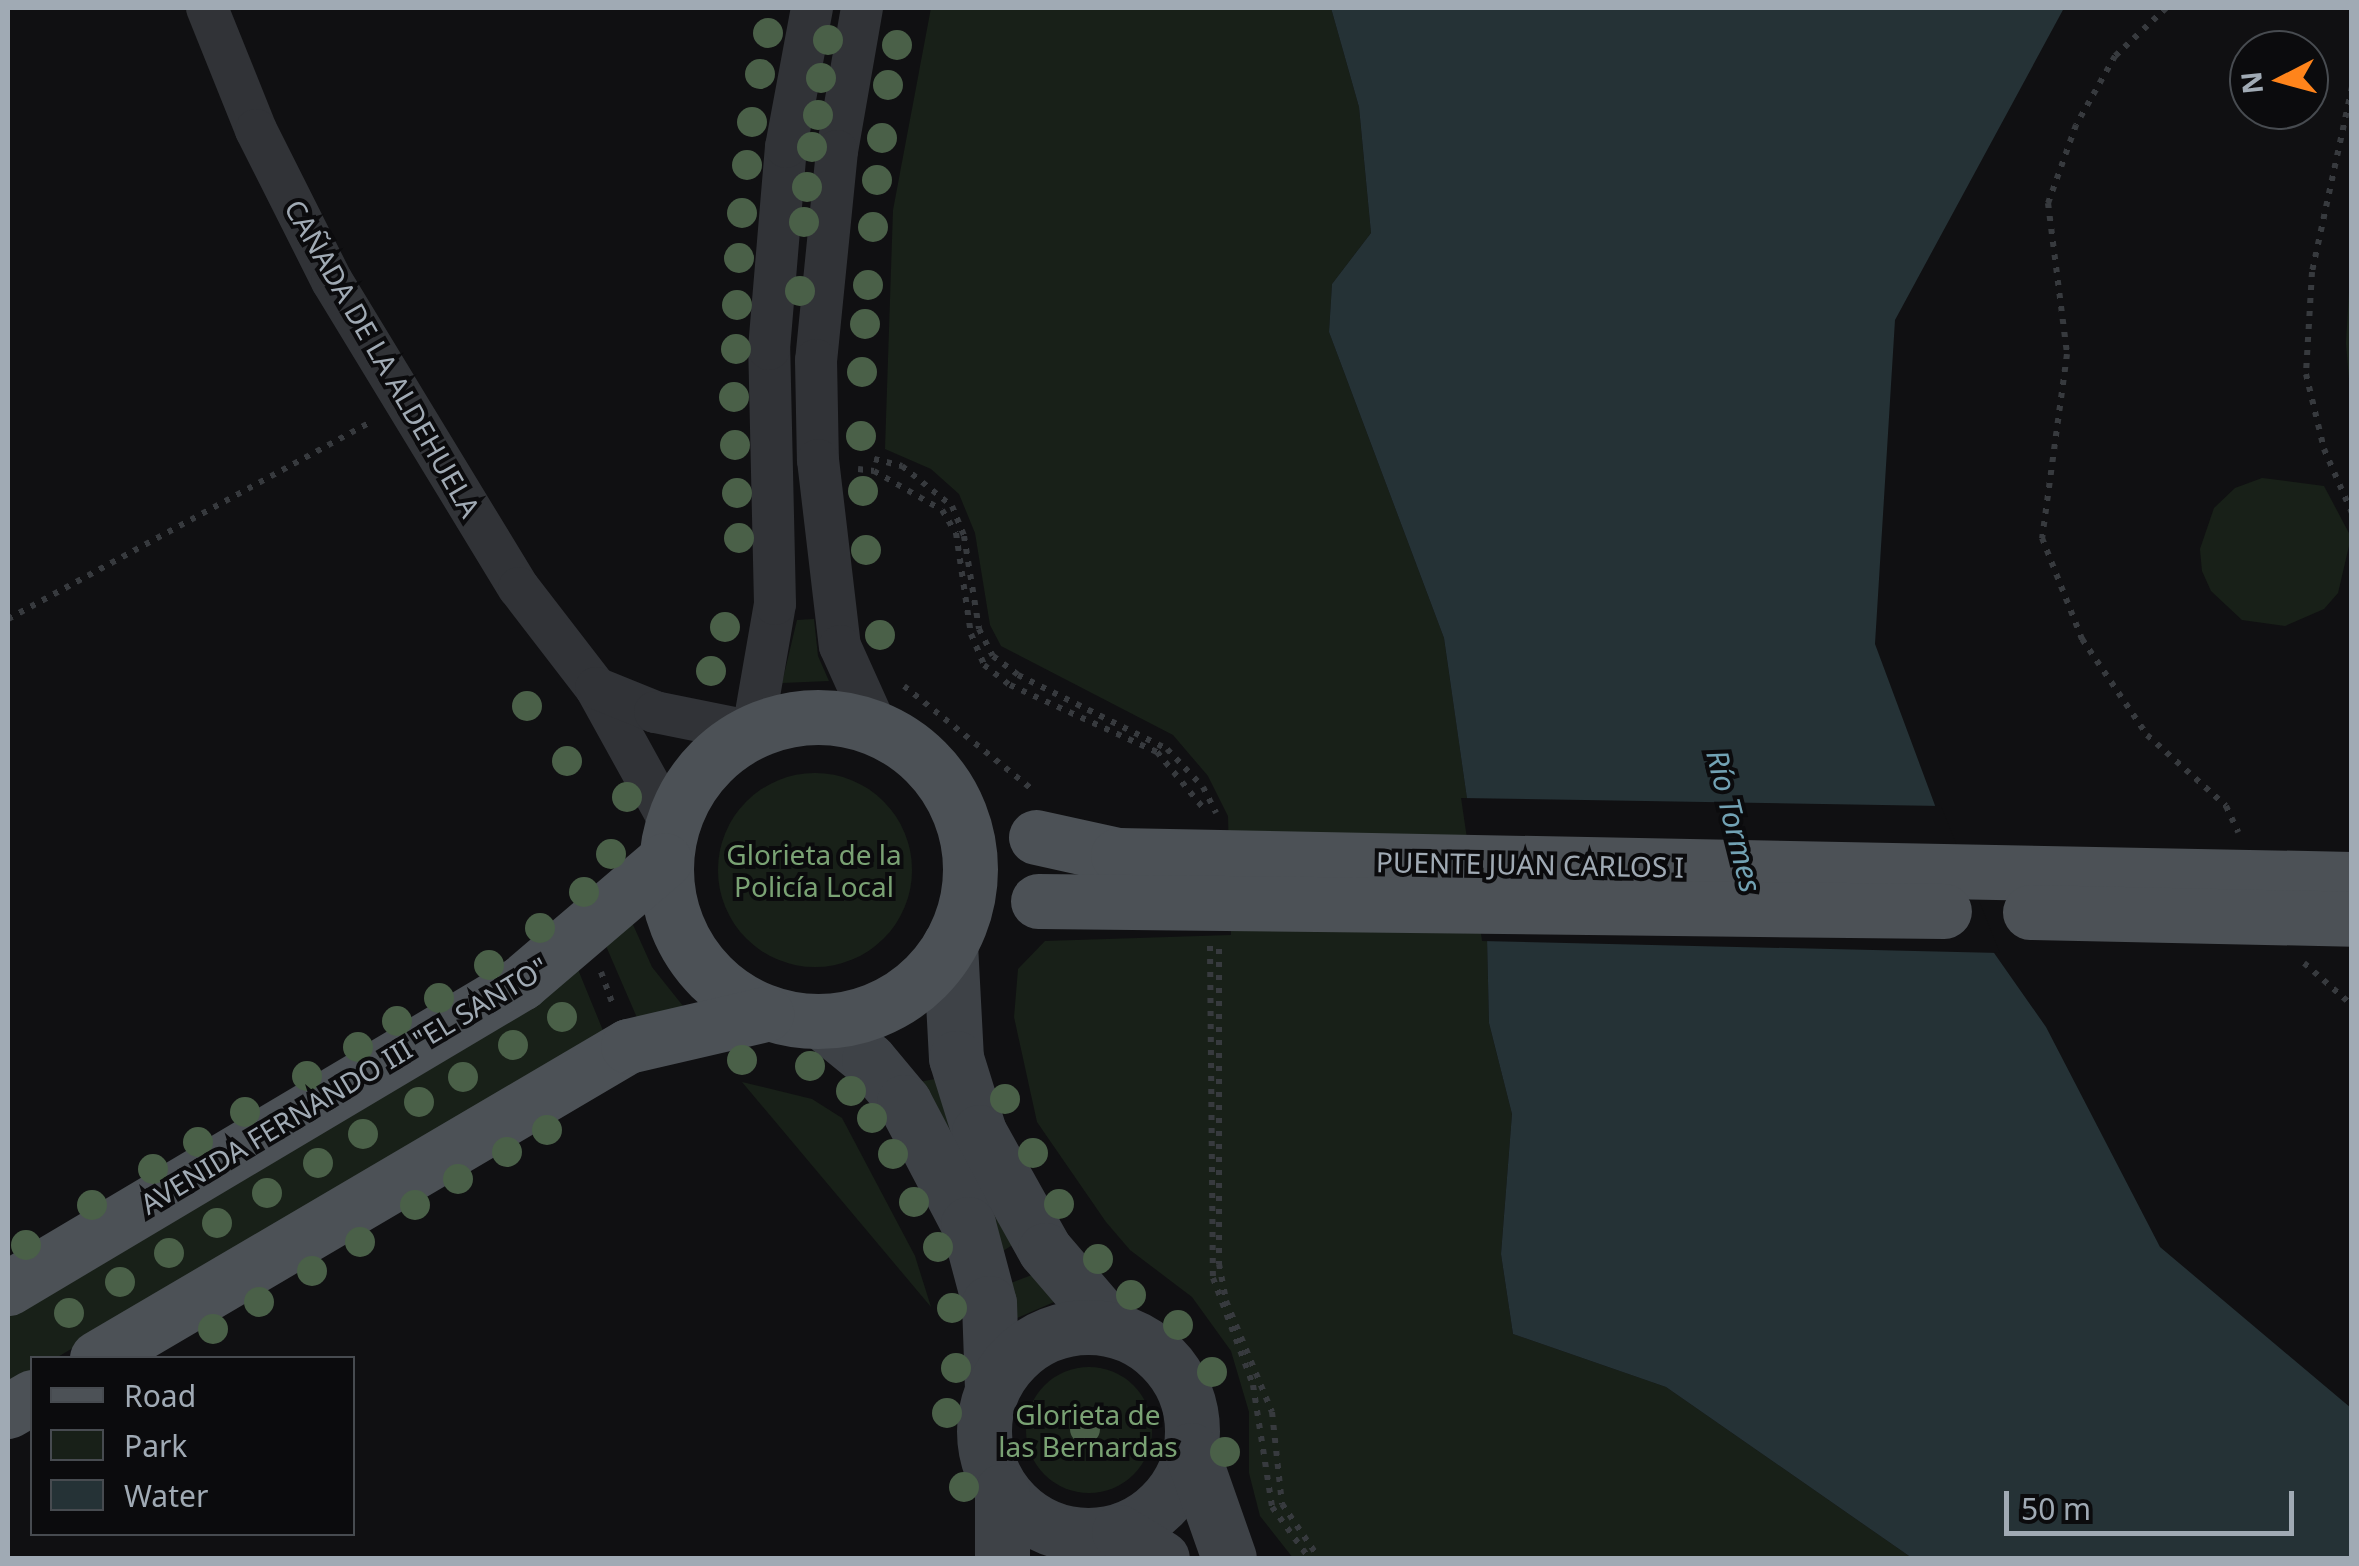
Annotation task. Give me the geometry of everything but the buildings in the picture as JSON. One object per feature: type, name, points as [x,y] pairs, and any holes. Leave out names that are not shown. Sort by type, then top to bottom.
[{"type":"main road","points":[[766,1014],[711,979],[675,925],[668,842],[697,774],[751,730],[794,718],[836,717],[885,703],[910,747],[956,805],[968,844],[969,884],[955,934],[956,1058],[979,1132],[1045,1250],[1113,1329]]},
{"type":"main road","name":"PUENTE JUAN CARLOS I","points":[[956,805],[1044,819],[1118,855],[2352,879]]},
{"type":"main road","name":"AVENIDA FERNANDO III \"EL SANTO\"","points":[[8,1288],[521,982],[668,842]]},
{"type":"main road","name":"PUENTE JUAN CARLOS I","points":[[955,934],[1038,901],[2352,919]]},
{"type":"main road","points":[[100,1356],[628,1046],[766,1014],[822,1022],[873,1012],[917,985],[955,934]]},
{"type":"main road","points":[[822,1022],[869,1060],[904,1102],[968,1224],[985,1276],[992,1390],[984,1424],[987,1457],[1002,1490],[1036,1522],[1106,1546],[1159,1509],[1177,1488],[1191,1450]]},
{"type":"main road","points":[[992,1390],[1010,1360],[1035,1340],[1068,1328],[1113,1329],[1137,1338],[1176,1372],[1191,1408],[1191,1450],[1230,1558]]},
{"type":"main road","points":[[8,1411],[30,1397]]},
{"type":"main road","points":[[1002,1490],[1002,1558]]},
{"type":"street","name":"CAÑADA DE LA ALDEHUELA","points":[[207,8],[256,130],[332,282],[519,588],[596,688],[668,842]]},
{"type":"street","points":[[596,688],[655,712],[751,730],[775,604],[768,349],[786,147],[812,8]]},
{"type":"street","points":[[862,8],[837,150],[816,360],[818,460],[840,646],[885,703]]},
{"type":"path","points":[[2166,8],[2115,56],[2076,126],[2048,203],[2067,354],[2042,538],[2082,639],[2148,735],[2226,806],[2241,839]]},
{"type":"path","points":[[2352,87],[2312,272],[2306,374],[2324,449],[2352,512]]},
{"type":"path","points":[[8,620],[143,552],[404,404]]},
{"type":"path","points":[[852,487],[852,469],[874,471],[942,510],[956,533],[972,634],[984,665],[1010,684],[1158,752],[1215,818],[1203,787],[1168,749],[1018,675],[993,656],[979,629],[964,536],[952,506],[902,466],[874,459]]},
{"type":"path","points":[[885,703],[1014,779],[1044,819]]},
{"type":"path","points":[[1308,1558],[1272,1507],[1253,1386],[1213,1278],[1214,936],[1219,1264],[1226,1301],[1272,1412],[1282,1504],[1319,1558]]},
{"type":"path","points":[[2294,954],[2352,1005]]},
{"type":"path","points":[[591,958],[621,1026]]},
{"type":"green space","points":[[931,8],[1331,8],[1359,107],[1371,233],[1332,284],[1329,332],[1444,638],[1487,938],[1489,1023],[1512,1114],[1501,1254],[1513,1334],[1666,1387],[1912,1558],[1293,1558],[1260,1516],[1249,1473],[1249,1412],[1231,1351],[1192,1297],[1130,1250],[1106,1222],[1037,1122],[1014,1017],[1018,969],[1045,941],[1231,935],[1228,816],[1208,776],[1173,735],[1001,646],[990,625],[975,533],[959,494],[931,469],[885,449],[893,210]]},
{"type":"green space","points":[[2351,258],[2351,403],[2346,343]]},
{"type":"green space","points":[[2262,478],[2324,486],[2351,537],[2338,593],[2324,609],[2285,626],[2242,620],[2211,591],[2202,571],[2200,549],[2214,508],[2235,488]]},
{"type":"green space","points":[[814,619],[818,656],[829,681],[782,683],[797,620]]},
{"type":"green space","name":"Glorieta de la Policía Local","points":[[815,773],[852,780],[884,801],[905,833],[912,870],[905,907],[884,939],[852,960],[815,967],[778,960],[746,939],[725,907],[718,870],[725,833],[746,801],[778,780]]},
{"type":"green space","points":[[630,918],[652,967],[683,1006],[638,1020],[606,946]]},
{"type":"green space","points":[[577,967],[604,1033],[59,1356],[30,1356],[30,1374],[8,1387],[8,1309]]},
{"type":"green space","points":[[940,1078],[1017,1242],[1003,1251],[919,1082]]},
{"type":"green space","points":[[742,1082],[812,1099],[842,1118],[915,1256],[931,1307]]},
{"type":"green space","points":[[1037,1273],[1061,1299],[1015,1319],[1011,1283]]},
{"type":"green space","name":"Glorieta de las Bernardas","points":[[1089,1367],[1113,1372],[1133,1386],[1147,1406],[1152,1430],[1147,1454],[1133,1474],[1113,1488],[1089,1493],[1065,1488],[1045,1474],[1031,1454],[1026,1430],[1031,1406],[1045,1386],[1065,1372]]},
{"type":"water","name":"Río Tormes","points":[[1331,8],[2064,8],[1895,320],[1875,644],[1985,940],[2046,1027],[2160,1247],[2351,1408],[2351,1558],[1912,1558],[1666,1387],[1513,1334],[1501,1254],[1512,1114],[1489,1023],[1487,938],[1444,638],[1329,332],[1332,284],[1371,233],[1359,107]]},
{"type":"pier","points":[[1461,798],[1941,806],[2000,953],[1482,941]]}]
